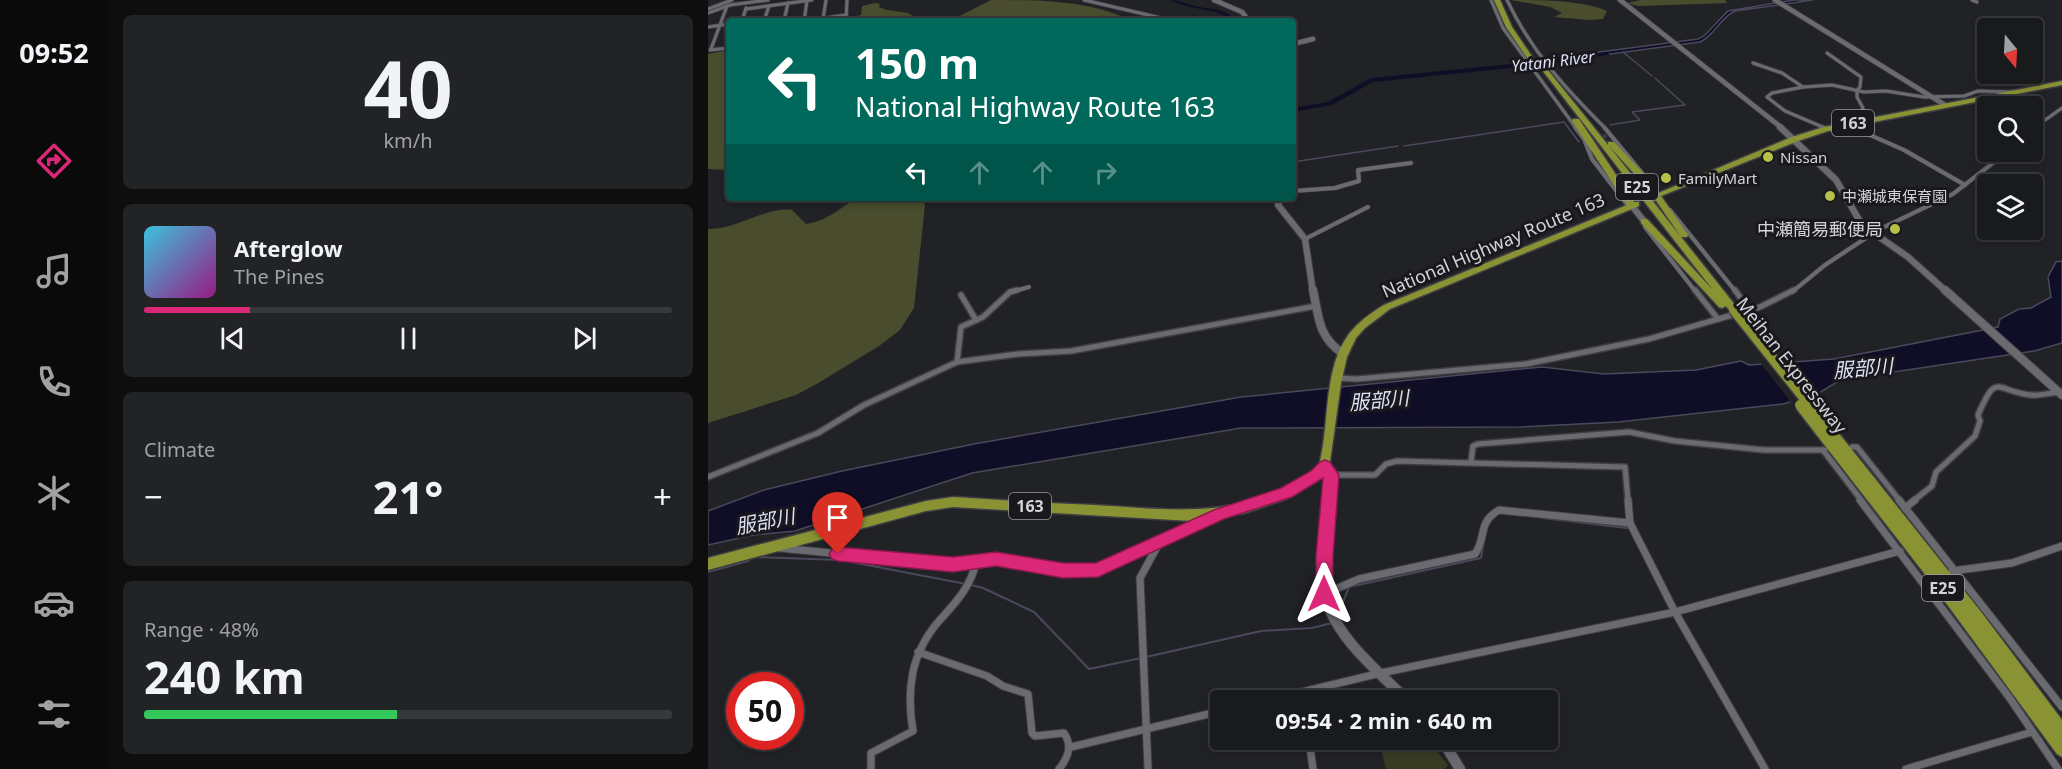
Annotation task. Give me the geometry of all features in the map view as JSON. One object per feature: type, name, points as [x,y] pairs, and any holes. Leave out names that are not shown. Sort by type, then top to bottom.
[{"type":"highway","name":"Meihan Expressway","points":[[1497,0],[1509,27],[1559,96],[1730,309]]},
{"type":"highway","name":"Meihan Expressway","points":[[1502,0],[1514,28],[1536,63],[1571,103],[1824,430],[2062,749]]},
{"type":"highway","name":"163","points":[[1655,197],[1794,140],[1827,129],[2062,83]]},
{"type":"highway","points":[[1559,96],[1632,206]]},
{"type":"highway","points":[[1571,103],[1642,177]]},
{"type":"highway","points":[[1655,197],[1730,309]]},
{"type":"highway","name":"National Highway Route 163","points":[[1328,470],[1328,444],[1336,379],[1342,353],[1359,328],[1387,308],[1632,206]]},
{"type":"highway","points":[[1644,221],[1730,309]]},
{"type":"highway","name":"Meihan Expressway","points":[[1824,430],[1970,609],[2062,732]]},
{"type":"highway","name":"163","points":[[708,564],[926,506],[953,502],[1192,516],[1219,514],[1287,492],[1328,470]]},
{"type":"street","points":[[708,11],[732,0]]},
{"type":"street","points":[[708,11],[728,5],[768,0]]},
{"type":"street","points":[[746,9],[812,0]]},
{"type":"street","points":[[823,18],[826,0]]},
{"type":"street","points":[[832,18],[846,15],[847,0]]},
{"type":"street","points":[[1084,0],[1161,18]]},
{"type":"street","points":[[1214,0],[1242,12],[1247,18]]},
{"type":"street","points":[[1491,0],[1503,28],[1536,63],[1598,119],[1641,171],[1642,177],[1655,197],[1728,280],[1749,310]]},
{"type":"street","points":[[1507,0],[1529,39],[1536,63],[1584,139],[1592,159],[1644,221],[1645,227],[1718,320]]},
{"type":"street","points":[[1620,0],[1794,140],[1836,180],[1856,219],[1901,251],[2059,390]]},
{"type":"street","points":[[1972,0],[1977,2]]},
{"type":"street","points":[[804,18],[807,1]]},
{"type":"street","points":[[1776,1],[1945,105]]},
{"type":"street","points":[[743,18],[748,2]]},
{"type":"street","points":[[785,18],[788,3]]},
{"type":"street","points":[[726,48],[710,50],[728,5]]},
{"type":"street","points":[[765,18],[769,6]]},
{"type":"street","points":[[708,27],[726,24]]},
{"type":"street","points":[[1296,43],[1313,39]]},
{"type":"street","points":[[1827,53],[1861,76],[1860,87],[1857,90],[1857,97],[1863,110],[1859,122],[1861,131],[1904,150],[1965,185]]},
{"type":"street","points":[[1752,63],[1782,73],[1803,87]]},
{"type":"street","points":[[1827,129],[1803,121],[1767,100],[1772,93],[1803,87],[1838,86],[1857,90],[1892,91],[1916,97],[1964,96],[1978,91],[2014,92]]},
{"type":"street","points":[[2043,122],[2062,108]]},
{"type":"street","points":[[2056,113],[2062,113]]},
{"type":"street","points":[[1336,379],[1526,364],[1649,339],[1774,302],[1792,292],[1825,265],[1873,233],[1953,194],[1994,162]]},
{"type":"street","points":[[1296,191],[1333,188],[1359,181],[1358,170],[1411,163]]},
{"type":"street","points":[[1279,201],[1281,209],[1305,240],[1316,306],[1328,344],[1342,353]]},
{"type":"street","points":[[1305,240],[1368,207]]},
{"type":"street","points":[[957,362],[961,327],[976,320],[1010,292],[1029,286]]},
{"type":"street","points":[[962,295],[976,320]]},
{"type":"street","points":[[708,477],[818,433],[864,405],[957,362],[1018,354],[1071,351],[1316,306]]},
{"type":"street","points":[[1905,508],[1932,486],[1936,472],[1975,436],[1980,421],[1978,415],[1988,392],[1995,387],[2002,386],[2031,395],[2059,390]]},
{"type":"street","points":[[1471,462],[1473,446],[1478,444],[1629,432],[1676,441],[1764,450],[1824,450],[1900,551],[1923,577],[2058,769]]},
{"type":"street","points":[[1852,447],[1857,447],[2062,706]]},
{"type":"street","points":[[1397,690],[1335,621],[1324,594],[1328,470],[1375,475],[1386,464],[1397,461],[1625,467],[1630,523],[1675,612],[1764,769]]},
{"type":"street","points":[[1324,594],[1359,579],[1475,554],[1480,544],[1481,527],[1487,518],[1499,510],[1630,523]]},
{"type":"street","points":[[771,547],[953,565],[996,559],[1063,570],[1089,571],[1106,567],[1159,544],[1219,514]]},
{"type":"street","points":[[1148,769],[1140,578],[1159,544]]},
{"type":"street","points":[[1954,571],[2012,563],[2062,546]]},
{"type":"street","points":[[1324,690],[1381,673],[1675,612],[1900,551]]},
{"type":"street","points":[[871,769],[871,753],[913,731],[908,707],[909,679],[918,652],[934,626],[968,584],[976,562]]},
{"type":"street","points":[[918,652],[987,676],[1003,686],[1028,694],[1032,733],[1035,736],[1064,733],[1069,737],[1071,747],[1059,769]]},
{"type":"street","points":[[1071,747],[1210,714]]},
{"type":"street","points":[[1906,769],[2032,732]]},
{"type":"street","points":[[1310,750],[1313,769]]},
{"type":"street","points":[[1449,750],[1461,769]]},
{"type":"green space","points":[[991,0],[1060,2],[1095,8],[1124,18],[956,18]]},
{"type":"green space","points":[[1511,0],[1573,3],[1607,11],[1603,19],[1554,17],[1562,13],[1550,7]]},
{"type":"green space","points":[[1640,0],[1725,0],[1727,3],[1638,6],[1627,3]]},
{"type":"green space","points":[[880,4],[879,7],[908,13],[916,18],[848,18],[861,15],[862,6]]},
{"type":"green space","points":[[726,51],[726,170],[708,169],[708,54]]},
{"type":"green space","points":[[853,201],[922,201],[925,205],[914,308],[900,330],[879,346],[820,382],[796,395],[708,423],[708,229],[729,226],[772,211],[792,210],[806,224],[827,217]]},
{"type":"green space","points":[[1381,750],[1436,750],[1448,765],[1445,769],[1386,769]]},
{"type":"water","points":[[1794,0],[1813,0],[1735,11],[1700,42],[1596,56],[1592,53],[1698,39],[1704,36],[1728,11]]},
{"type":"water","name":"服部川","points":[[2062,261],[2062,343],[2034,351],[1840,380],[1816,395],[1783,404],[1618,422],[1521,427],[1241,428],[972,473],[795,531],[753,535],[708,545],[708,511],[764,490],[842,471],[974,444],[1241,397],[1542,367],[1604,374],[1696,370],[1741,361],[1749,365],[1834,359],[1998,327],[2000,319],[2019,309],[2031,308],[2051,297],[2048,277],[2056,262]]},
{"type":"pier","points":[[1780,359],[1812,400],[1793,405],[1759,361]]},
{"type":"waterway","name":"Yatani River","points":[[1173,0],[1192,7],[1220,12],[1231,18]]},
{"type":"waterway","points":[[1623,52],[1652,76]]},
{"type":"waterway","name":"Yatani River","points":[[1296,110],[1330,104],[1371,80],[1542,63],[1607,54]]},
{"type":"waterway","points":[[1610,125],[1640,120],[1632,112],[1685,105],[1655,78]]},
{"type":"waterway","points":[[1404,146],[1564,122],[1579,142]]},
{"type":"waterway","points":[[1296,162],[1398,146]]},
{"type":"waterway","points":[[1542,518],[1627,528]]},
{"type":"waterway","points":[[1338,614],[1349,587],[1481,558],[1484,541]]},
{"type":"waterway","points":[[708,572],[748,561],[753,557],[841,560],[966,584]]},
{"type":"waterway","points":[[971,585],[983,588],[1034,612],[1089,669],[1141,658]]},
{"type":"waterway","points":[[1146,657],[1261,631],[1312,628],[1332,623]]},
{"type":"tunnel","points":[[1585,139],[1607,136]]},
{"type":"place","name":"Nissan","points":[[1768,157]]},
{"type":"place","name":"FamilyMart","points":[[1666,178]]},
{"type":"place","name":"中瀬城東保育園","points":[[1830,196]]},
{"type":"place","name":"中瀬簡易郵便局","points":[[1895,229]]},
{"type":"route","points":[[838,554],[953,565],[996,559],[1063,570],[1098,570],[1159,544],[1219,514],[1287,492],[1316,476],[1325,466],[1331,475],[1324,556],[1324,594]]}]
